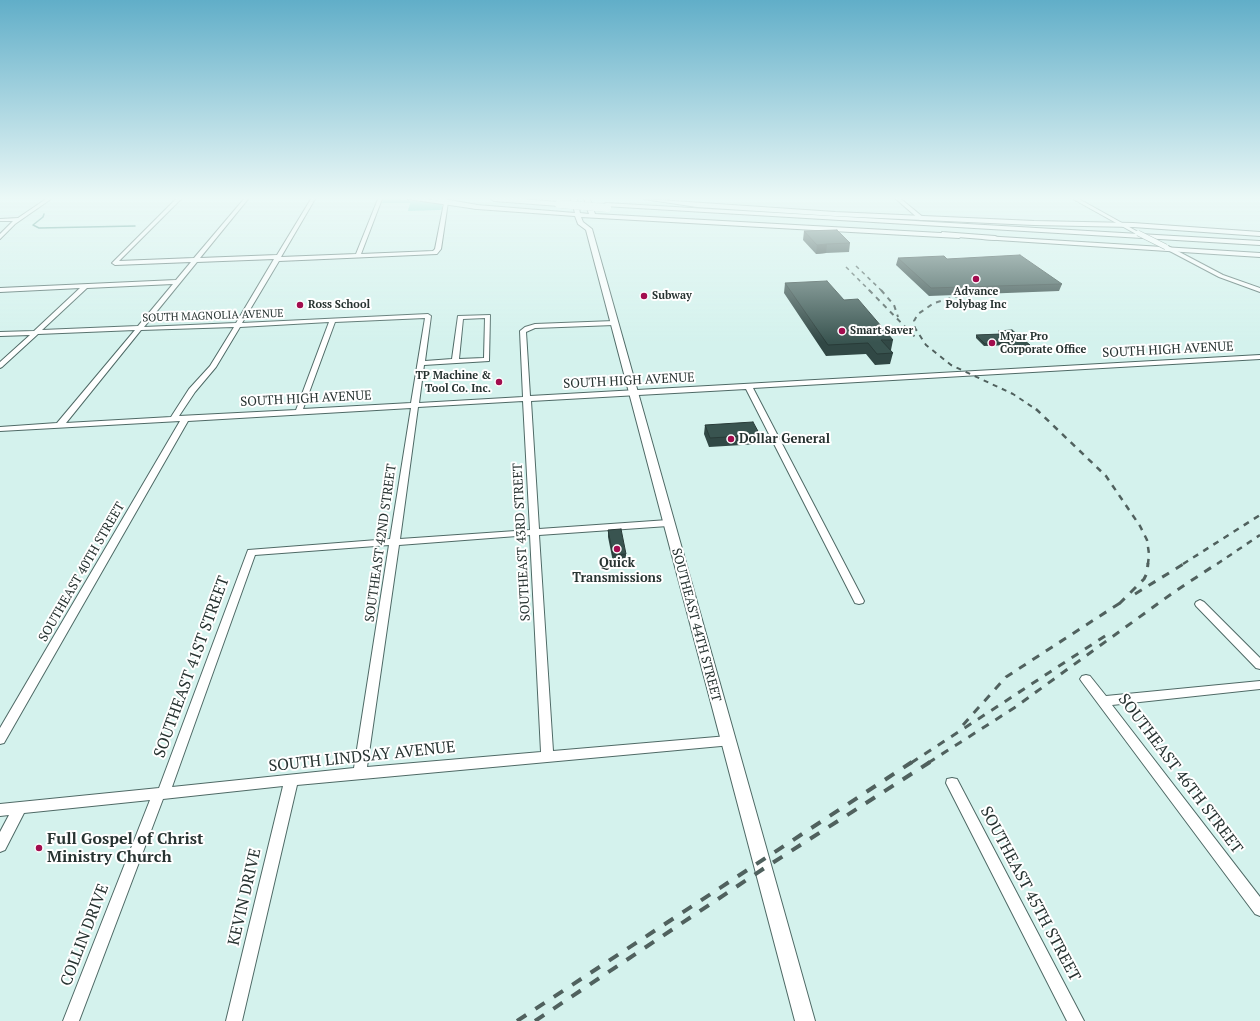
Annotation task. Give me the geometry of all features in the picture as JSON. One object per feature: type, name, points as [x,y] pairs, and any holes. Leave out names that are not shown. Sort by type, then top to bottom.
[{"type":"main road","name":"SOUTHEAST 44TH STREET","points":[[594,247],[804,1021]]},
{"type":"main road","points":[[1131,247],[1260,255]]},
{"type":"street","points":[[130,247],[116,260],[115,263],[435,253],[439,247]]},
{"type":"street","points":[[60,425],[207,247]]},
{"type":"street","points":[[173,419],[192,391],[212,367],[285,247]]},
{"type":"street","points":[[358,256],[362,247]]},
{"type":"street","points":[[1164,247],[1221,276],[1260,290]]},
{"type":"street","points":[[0,290],[179,282]]},
{"type":"street","points":[[0,366],[85,286]]},
{"type":"street","name":"SOUTH MAGNOLIA AVENUE","points":[[0,334],[428,316]]},
{"type":"street","name":"SOUTHEAST 42ND STREET","points":[[360,773],[428,316]]},
{"type":"street","points":[[421,363],[487,360],[488,316],[460,317],[454,361]]},
{"type":"street","points":[[300,411],[333,320]]},
{"type":"street","name":"SOUTHEAST 43RD STREET","points":[[547,756],[523,331],[527,328],[545,325],[614,323]]},
{"type":"street","name":"SOUTH HIGH AVENUE","points":[[0,429],[749,387],[1260,356]]},
{"type":"street","points":[[749,387],[859,601]]},
{"type":"street","name":"SOUTHEAST 40TH STREET","points":[[0,739],[186,418]]},
{"type":"street","points":[[394,542],[668,523]]},
{"type":"street","name":"SOUTHEAST 41ST STREET","points":[[161,794],[251,552],[394,542]]},
{"type":"street","points":[[1200,604],[1260,665]]},
{"type":"street","name":"SOUTHEAST 46TH STREET","points":[[1086,679],[1260,909]]},
{"type":"street","points":[[1104,701],[1260,684]]},
{"type":"street","name":"SOUTH LINDSAY AVENUE","points":[[0,810],[360,773],[728,741]]},
{"type":"street","name":"KEVIN DRIVE","points":[[234,1021],[291,781]]},
{"type":"street","name":"SOUTHEAST 45TH STREET","points":[[952,783],[1076,1021]]},
{"type":"street","name":"COLLIN DRIVE","points":[[71,1021],[161,794]]},
{"type":"street","points":[[0,846],[20,808]]},
{"type":"building","name":"Advance Polybag Inc","points":[[1020,255],[1062,284],[931,288],[898,258],[944,256],[947,259]]},
{"type":"building","name":"Smart Saver","points":[[827,281],[844,300],[858,299],[893,340],[881,340],[893,353],[877,354],[868,343],[828,345],[785,283]]},
{"type":"building","name":"Myar Pro Corporate Office","points":[[1012,330],[1030,345],[1015,346],[1011,342],[985,344],[976,335],[1001,334],[998,331]]},
{"type":"building","points":[[753,422],[760,435],[710,438],[705,425]]},
{"type":"building","name":"Quick Transmissions","points":[[621,529],[626,554],[613,555],[608,530]]},
{"type":"railway","points":[[856,266],[881,290]]},
{"type":"railway","points":[[846,267],[869,290]]},
{"type":"railway","points":[[869,290],[918,340]]},
{"type":"railway","points":[[881,290],[894,305],[898,317]]},
{"type":"railway","points":[[990,294],[958,296],[934,303],[918,314],[914,321],[915,328],[926,345],[951,365],[1013,394],[1037,410]]},
{"type":"railway","points":[[1036,409],[1106,476],[1140,526],[1147,540],[1149,554],[1148,564]]},
{"type":"railway","points":[[1183,564],[1260,515]]},
{"type":"railway","points":[[1217,564],[1260,535]]},
{"type":"railway","points":[[1120,603],[1144,579],[1147,573],[1148,563]]},
{"type":"railway","points":[[1135,594],[1185,563]]},
{"type":"railway","points":[[928,763],[1014,708],[1174,592],[1218,563]]},
{"type":"railway","points":[[963,725],[1006,677],[1120,603]]},
{"type":"railway","points":[[911,763],[1108,634]]},
{"type":"railway","points":[[517,1021],[912,762]]},
{"type":"railway","points":[[535,1021],[763,869],[930,762]]},
{"type":"place","name":"Advance Polybag Inc","points":[[976,279]]},
{"type":"place","name":"Subway","points":[[644,296]]},
{"type":"place","name":"Ross School","points":[[300,305]]},
{"type":"place","name":"Smart Saver","points":[[842,331]]},
{"type":"place","name":"Myar Pro Corporate Office","points":[[992,343]]},
{"type":"place","name":"TP Machine & Tool Co. Inc.","points":[[499,382]]},
{"type":"place","name":"Dollar General","points":[[731,439]]},
{"type":"place","name":"Quick Transmissions","points":[[617,549]]},
{"type":"place","name":"Full Gospel of Christ Ministry Church","points":[[39,848]]}]
